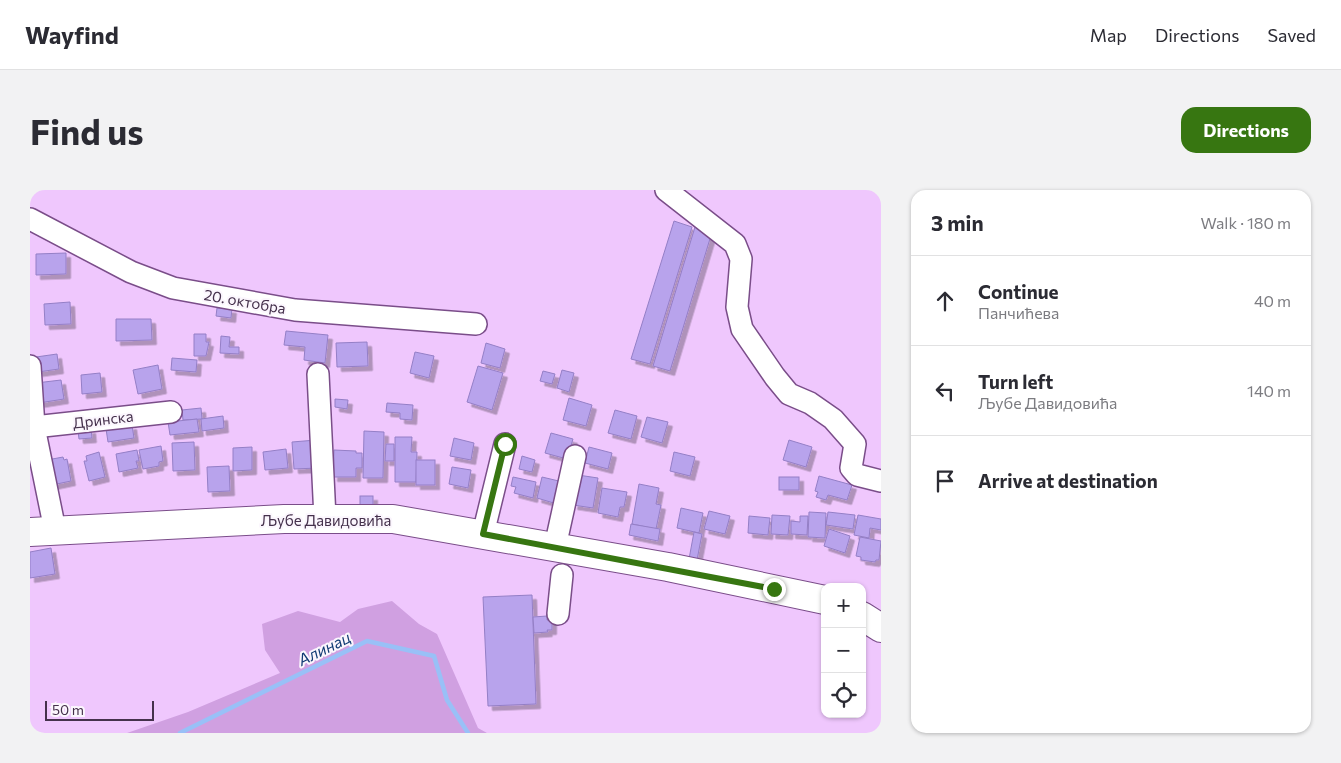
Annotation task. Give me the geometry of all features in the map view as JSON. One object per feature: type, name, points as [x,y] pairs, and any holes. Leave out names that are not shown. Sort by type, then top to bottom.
[{"type":"main road","name":"Љубе Давидовића","points":[[42,531],[325,518],[393,519],[730,579],[821,599]]},
{"type":"main road","points":[[866,619],[881,628]]},
{"type":"street","points":[[666,190],[735,244],[742,259],[737,307],[742,329],[775,377],[789,394],[810,402],[833,419],[855,444],[851,468],[857,475],[881,481]]},
{"type":"street","name":"20. октобра","points":[[30,219],[93,254],[131,272],[173,288],[295,310],[476,324]]},
{"type":"street","points":[[30,366],[42,531]]},
{"type":"street","points":[[318,374],[325,518]]},
{"type":"street","name":"Дринска","points":[[34,427],[171,412]]},
{"type":"street","points":[[483,534],[505,444]]},
{"type":"street","points":[[555,547],[575,456]]},
{"type":"street","points":[[558,614],[562,575]]},
{"type":"shaded area","points":[[392,601],[419,624],[437,634],[478,728],[487,733],[127,733],[188,712],[280,673],[265,650],[262,624],[298,611],[340,622],[358,609]]},
{"type":"building","points":[[674,221],[692,227],[650,364],[631,359]]},
{"type":"building","points":[[695,227],[712,232],[670,371],[653,366]]},
{"type":"building","points":[[66,253],[66,274],[36,275],[36,254]]},
{"type":"building","points":[[70,302],[71,324],[45,325],[44,304]]},
{"type":"building","points":[[217,308],[232,309],[231,318],[216,316]]},
{"type":"building","points":[[116,319],[151,319],[152,340],[116,341]]},
{"type":"building","points":[[286,331],[328,335],[325,363],[304,360],[305,347],[284,345]]},
{"type":"building","points":[[194,334],[206,334],[206,342],[209,342],[206,356],[194,356]]},
{"type":"building","points":[[221,336],[230,337],[229,347],[239,347],[239,354],[220,353]]},
{"type":"building","points":[[367,342],[368,366],[337,367],[336,343]]},
{"type":"building","points":[[486,343],[505,349],[500,368],[481,363]]},
{"type":"building","points":[[415,352],[434,356],[429,378],[410,373]]},
{"type":"building","points":[[57,354],[59,369],[38,372],[36,357]]},
{"type":"building","points":[[172,358],[197,360],[196,372],[171,370]]},
{"type":"building","points":[[158,365],[162,389],[138,394],[133,370]]},
{"type":"building","points":[[478,366],[503,373],[492,410],[467,402]]},
{"type":"building","points":[[562,370],[574,373],[569,392],[557,388]]},
{"type":"building","points":[[543,371],[555,374],[552,384],[540,381]]},
{"type":"building","points":[[100,373],[102,392],[82,394],[81,375]]},
{"type":"building","points":[[61,380],[64,399],[39,403],[36,383]]},
{"type":"building","points":[[569,398],[592,405],[586,426],[563,420]]},
{"type":"building","points":[[335,399],[348,400],[347,409],[335,407]]},
{"type":"building","points":[[387,403],[413,405],[412,420],[400,419],[400,413],[386,412]]},
{"type":"building","points":[[201,408],[202,419],[183,420],[182,410]]},
{"type":"building","points":[[615,410],[637,416],[631,439],[608,433]]},
{"type":"building","points":[[223,416],[224,428],[202,431],[201,419]]},
{"type":"building","points":[[647,417],[668,422],[662,443],[641,437]]},
{"type":"building","points":[[197,419],[199,432],[170,435],[168,422]]},
{"type":"building","points":[[132,425],[134,438],[108,442],[106,429]]},
{"type":"building","points":[[91,429],[92,438],[79,439],[78,431]]},
{"type":"building","points":[[364,431],[384,432],[383,478],[363,478]]},
{"type":"building","points":[[551,433],[573,439],[567,459],[545,453]]},
{"type":"building","points":[[395,437],[412,437],[411,452],[417,452],[416,482],[395,482]]},
{"type":"building","points":[[454,438],[474,443],[471,460],[450,456]]},
{"type":"building","points":[[316,440],[318,468],[294,469],[292,442]]},
{"type":"building","points":[[789,440],[812,447],[806,467],[783,460]]},
{"type":"building","points":[[194,442],[195,470],[173,471],[172,443]]},
{"type":"building","points":[[386,444],[394,444],[394,461],[385,461]]},
{"type":"building","points":[[161,446],[163,461],[159,462],[159,466],[143,469],[139,450]]},
{"type":"building","points":[[252,447],[252,470],[233,471],[233,448]]},
{"type":"building","points":[[589,447],[612,453],[608,469],[585,463]]},
{"type":"building","points":[[286,449],[288,468],[265,470],[263,452]]},
{"type":"building","points":[[137,450],[139,461],[136,461],[138,468],[119,472],[116,454]]},
{"type":"building","points":[[334,450],[362,453],[362,468],[356,468],[356,477],[333,477]]},
{"type":"building","points":[[99,452],[105,477],[89,481],[84,461],[87,461],[86,456]]},
{"type":"building","points":[[674,452],[695,457],[690,476],[670,471]]},
{"type":"building","points":[[522,456],[535,460],[532,472],[519,469]]},
{"type":"building","points":[[63,457],[64,460],[67,459],[71,481],[52,485],[47,460]]},
{"type":"building","points":[[416,460],[435,460],[435,485],[416,485]]},
{"type":"building","points":[[229,466],[230,491],[208,492],[207,467]]},
{"type":"building","points":[[452,467],[471,470],[468,488],[449,484]]},
{"type":"building","points":[[578,475],[598,478],[593,508],[573,505]]},
{"type":"building","points":[[819,476],[852,485],[847,500],[828,495],[826,500],[816,497],[818,492],[815,491]]},
{"type":"building","points":[[513,477],[536,482],[533,498],[514,493],[516,487],[511,486]]},
{"type":"building","points":[[542,477],[563,482],[557,504],[537,498]]},
{"type":"building","points":[[779,477],[799,477],[799,490],[779,490]]},
{"type":"building","points":[[639,484],[659,488],[656,504],[661,505],[656,529],[632,524]]},
{"type":"building","points":[[602,488],[627,492],[624,507],[620,507],[618,517],[598,513]]},
{"type":"building","points":[[360,496],[373,496],[373,505],[360,505]]},
{"type":"building","points":[[681,508],[703,513],[699,533],[677,528]]},
{"type":"building","points":[[709,511],[730,516],[725,534],[704,529]]},
{"type":"building","points":[[809,512],[826,513],[825,538],[808,537]]},
{"type":"building","points":[[828,512],[855,515],[853,529],[826,525]]},
{"type":"building","points":[[772,515],[790,516],[788,535],[771,534]]},
{"type":"building","points":[[858,515],[881,519],[881,530],[870,528],[869,538],[854,535]]},
{"type":"building","points":[[749,516],[770,518],[768,535],[748,533]]},
{"type":"building","points":[[800,516],[808,516],[807,535],[791,534],[791,521],[800,522]]},
{"type":"building","points":[[631,524],[660,529],[658,541],[629,535]]},
{"type":"building","points":[[829,529],[850,536],[845,553],[824,546]]},
{"type":"building","points":[[694,532],[702,534],[697,560],[689,559]]},
{"type":"building","points":[[860,537],[881,541],[879,560],[875,562],[861,560],[861,557],[856,556]]},
{"type":"building","points":[[51,548],[55,574],[30,578],[30,552]]},
{"type":"building","points":[[532,595],[536,704],[488,706],[483,597]]},
{"type":"building","points":[[547,616],[547,620],[552,619],[552,630],[534,633],[533,617]]},
{"type":"waterway","name":"Алинац","points":[[180,733],[367,641],[434,656],[447,700],[468,733]]},
{"type":"route","points":[[505,444],[483,534],[668,567],[774,589]]}]
